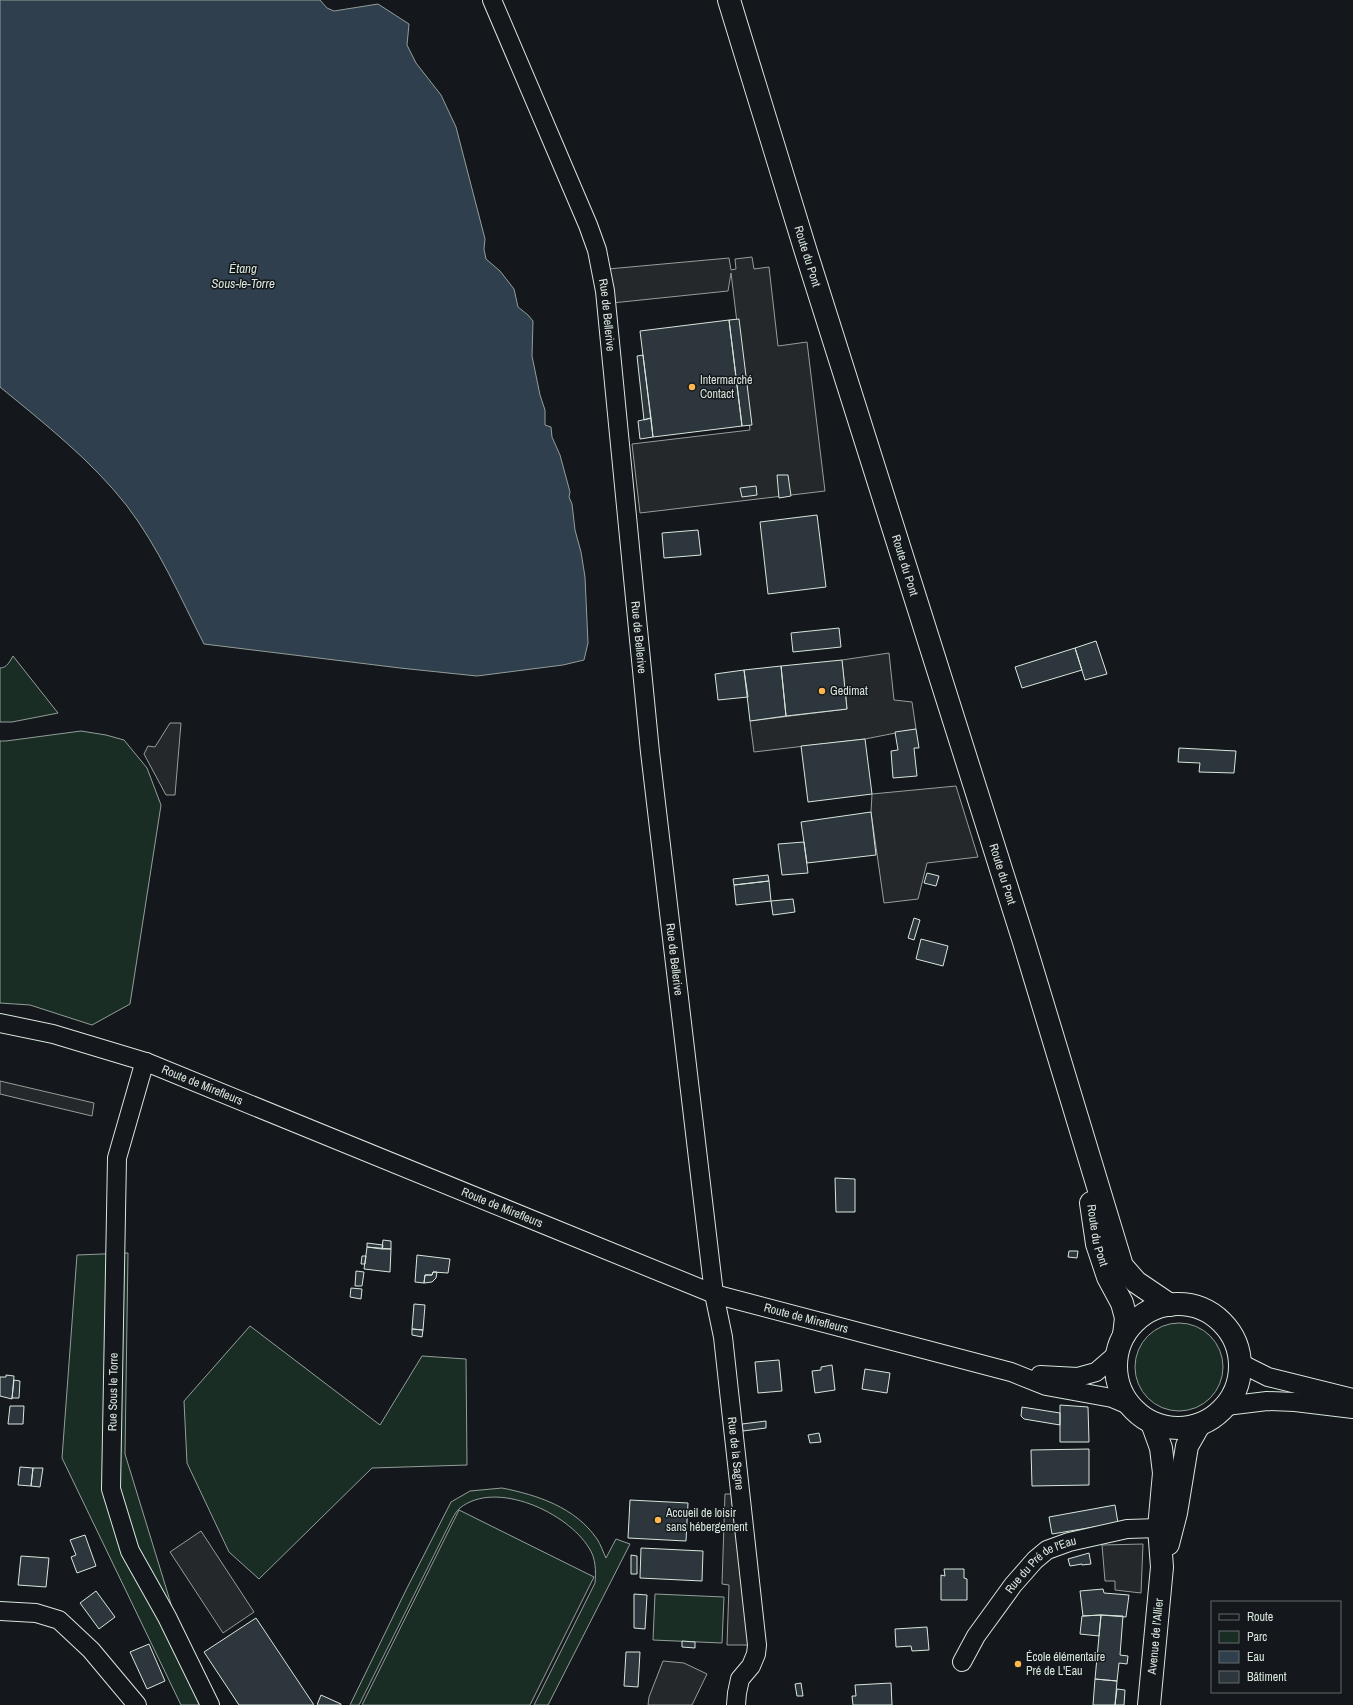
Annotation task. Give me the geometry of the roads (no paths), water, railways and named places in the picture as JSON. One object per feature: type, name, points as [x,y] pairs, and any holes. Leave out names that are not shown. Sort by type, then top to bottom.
[{"type":"main road","name":"Route du Pont","points":[[729,0],[809,260],[1022,934],[1122,1266],[1136,1282],[1170,1305]]},
{"type":"main road","name":"Route du Pont","points":[[1081,1130],[1096,1244],[1108,1277],[1122,1303],[1126,1318],[1121,1344]]},
{"type":"main road","points":[[1170,1305],[1190,1305],[1209,1312],[1225,1326],[1236,1343],[1240,1363],[1239,1378],[1235,1392],[1226,1406],[1214,1417],[1199,1425],[1168,1428],[1152,1423],[1140,1416],[1131,1406],[1121,1390],[1116,1372],[1121,1344],[1136,1320],[1152,1310],[1170,1305]]},
{"type":"main road","points":[[1152,1423],[1161,1448],[1164,1473],[1160,1528],[1162,1567]]},
{"type":"main road","points":[[1162,1567],[1176,1513],[1186,1446],[1199,1425]]},
{"type":"main road","name":"Avenue de l'Allier","points":[[1149,1705],[1162,1567]]},
{"type":"street","name":"Rue de Bellerive","points":[[492,0],[588,225],[602,271],[607,306],[650,752],[714,1294]]},
{"type":"street","name":"Route de Mirefleurs","points":[[0,1023],[53,1034],[146,1062],[714,1294],[1011,1372],[1046,1386],[1112,1398],[1131,1406]]},
{"type":"street","name":"Rue Sous le Torre","points":[[146,1062],[117,1158],[111,1488],[130,1551],[167,1617],[210,1705]]},
{"type":"street","name":"Rue de la Sagne","points":[[714,1294],[723,1337],[757,1645],[756,1654],[751,1666],[740,1679],[736,1705]]},
{"type":"street","name":"Route de Mirefleurs","points":[[1011,1372],[1078,1377],[1096,1372],[1121,1344]]},
{"type":"street","points":[[1240,1363],[1268,1377],[1353,1398]]},
{"type":"street","points":[[1226,1406],[1267,1401],[1353,1409]]},
{"type":"street","name":"Rue du Pré de l'Eau","points":[[962,1662],[976,1636],[1013,1585],[1035,1560],[1047,1550],[1069,1542],[1127,1528],[1160,1528]]},
{"type":"street","points":[[0,1611],[36,1613],[59,1620],[92,1650],[137,1705]]},
{"type":"water","name":"Étang Sous-le-Torre","points":[[0,0],[320,0],[327,8],[334,11],[378,4],[409,24],[407,45],[416,63],[441,95],[456,127],[485,239],[484,249],[486,259],[500,271],[514,289],[518,307],[533,321],[532,356],[540,395],[545,410],[545,425],[551,427],[552,437],[560,455],[570,492],[569,497],[572,504],[575,530],[581,552],[585,577],[588,643],[584,660],[563,665],[477,676],[204,644],[159,556],[139,522],[127,506],[83,458],[0,387]]},
{"type":"place","name":"Intermarché Contact","points":[[692,387]]},
{"type":"place","name":"Gedimat","points":[[822,691]]},
{"type":"place","name":"Accueil de loisir sans hébergement","points":[[658,1520]]},
{"type":"place","name":"École élémentaire Pré de L'Eau","points":[[1018,1664]]}]
